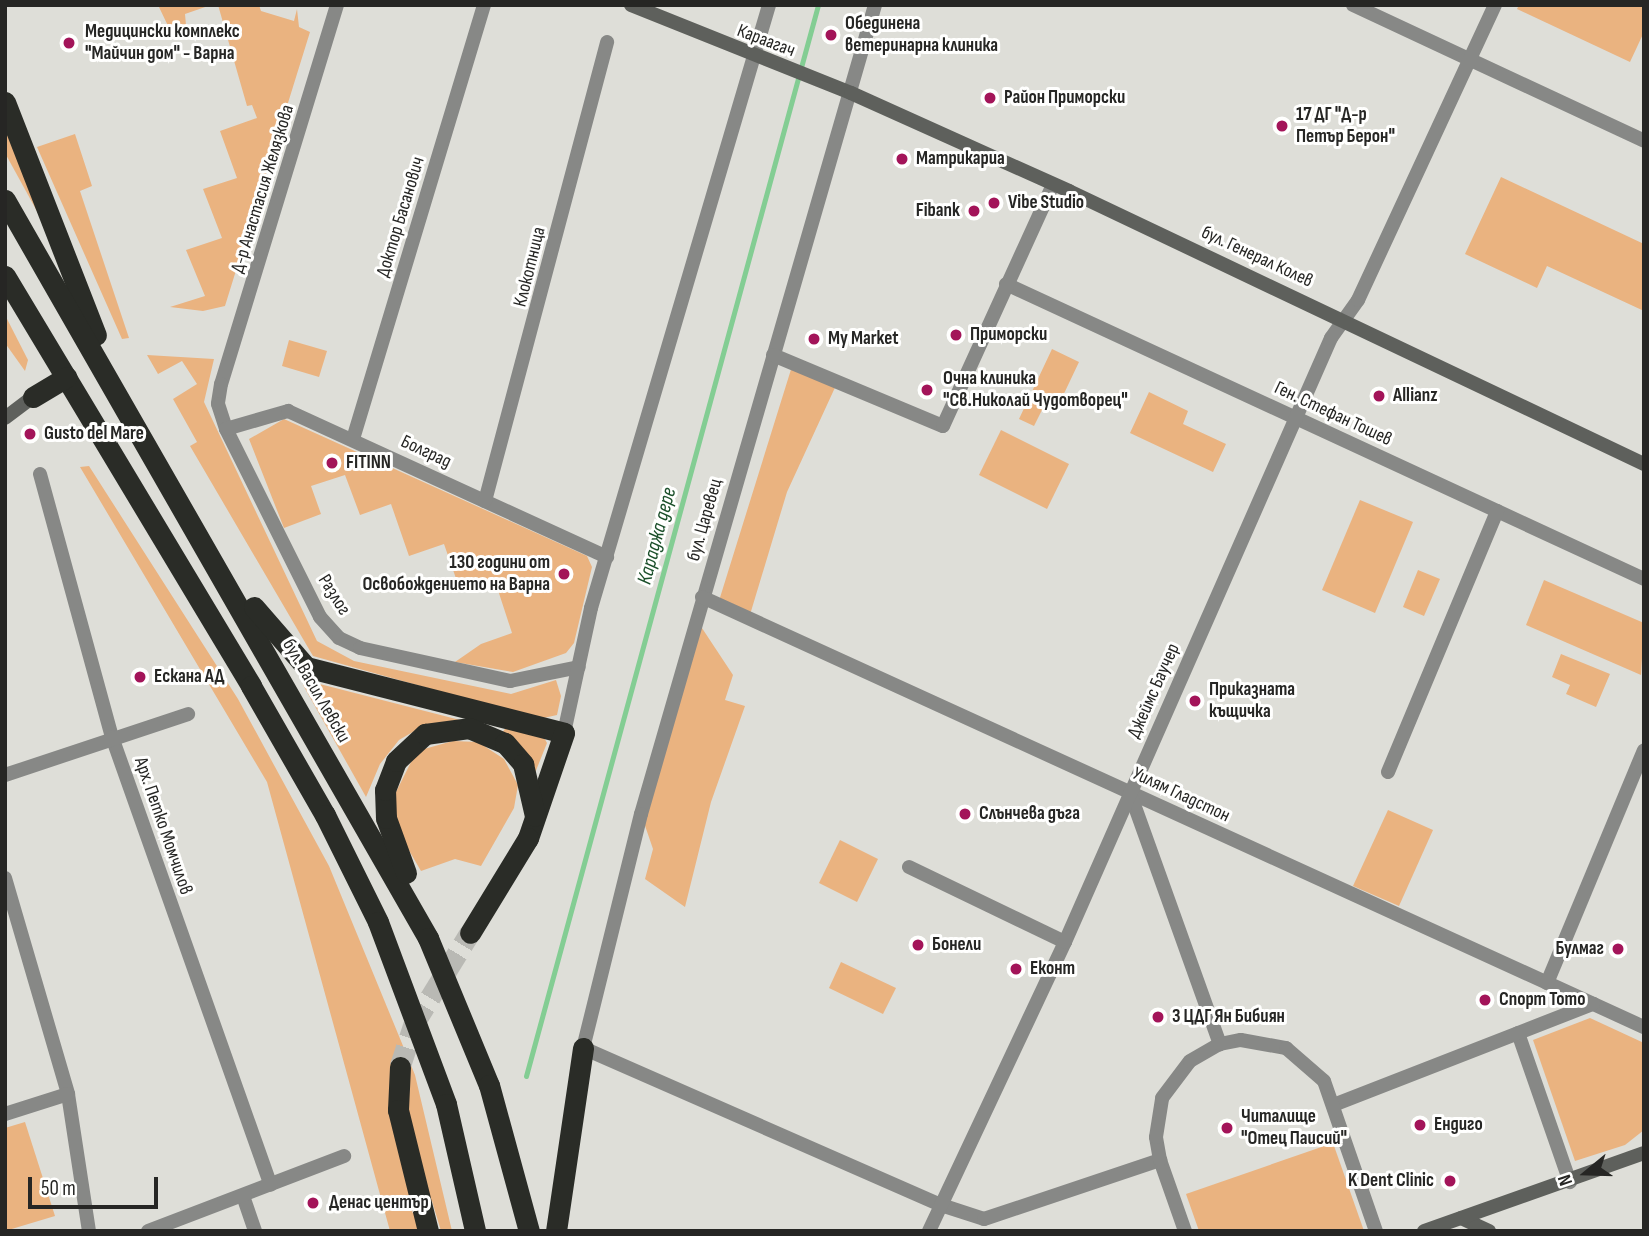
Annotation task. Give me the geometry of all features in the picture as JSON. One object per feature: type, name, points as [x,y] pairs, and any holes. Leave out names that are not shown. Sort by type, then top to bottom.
[{"type":"highway","points":[[5,102],[122,402]]},
{"type":"highway","name":"бул. Васил Левски","points":[[5,201],[215,559],[428,938],[489,1085],[529,1231]]},
{"type":"highway","points":[[7,279],[258,698],[378,922],[446,1104],[475,1231]]},
{"type":"highway","points":[[33,397],[66,377]]},
{"type":"highway","points":[[215,559],[306,667],[564,733],[535,821],[470,933]]},
{"type":"highway","points":[[428,938],[384,808],[390,775],[403,751],[436,730],[455,727],[494,735],[523,764],[535,821]]},
{"type":"highway","points":[[556,1231],[583,1048]]},
{"type":"highway","points":[[400,1067],[398,1110],[428,1231]]},
{"type":"street","name":"Д-р Анастасия Желязкова","points":[[221,384],[337,5]]},
{"type":"street","name":"Доктор Басанович","points":[[352,439],[484,5]]},
{"type":"street","name":"Караагач","points":[[631,5],[753,57],[851,93]]},
{"type":"street","points":[[564,733],[607,557],[769,5]]},
{"type":"street","name":"бул. Царевец","points":[[583,1048],[641,814],[875,5]]},
{"type":"street","points":[[1353,5],[1644,141]]},
{"type":"street","name":"Джеймс Баучер","points":[[929,1231],[1065,942],[1331,338],[1363,289],[1495,5]]},
{"type":"street","name":"Клокотница","points":[[485,501],[607,42]]},
{"type":"street","name":"бул. Генерал Колев","points":[[851,93],[1344,319],[1644,464]]},
{"type":"street","points":[[773,355],[943,426],[1053,185]]},
{"type":"street","name":"Ген. Стефан Тошев","points":[[1006,284],[1644,579]]},
{"type":"street","name":"Разлог","points":[[221,384],[218,404],[226,429],[320,617],[340,638],[371,651],[510,681],[579,667]]},
{"type":"street","points":[[5,418],[33,397]]},
{"type":"street","name":"Болград","points":[[226,429],[288,411],[607,557]]},
{"type":"street","name":"Арх. Петко Момчилов","points":[[40,474],[112,737],[271,1185]]},
{"type":"street","points":[[1388,772],[1497,511]]},
{"type":"street","name":"Уилям Гладстон","points":[[702,597],[1644,1027]]},
{"type":"street","points":[[5,775],[112,737],[188,714]]},
{"type":"street","points":[[1547,983],[1644,750]]},
{"type":"street","points":[[1130,793],[1220,1044]]},
{"type":"street","points":[[909,867],[1065,942]]},
{"type":"street","points":[[5,878],[68,1094],[89,1231]]},
{"type":"street","points":[[1336,1104],[1593,1004]]},
{"type":"street","points":[[1518,1033],[1570,1182]]},
{"type":"street","points":[[1185,1231],[1160,1160],[1158,1114],[1170,1083],[1190,1061],[1220,1044],[1262,1041],[1286,1048],[1324,1081],[1336,1104],[1376,1231]]},
{"type":"street","points":[[583,1048],[941,1205],[984,1219],[1160,1160]]},
{"type":"street","points":[[5,1114],[68,1094]]},
{"type":"street","points":[[148,1231],[344,1156]]},
{"type":"street","points":[[1424,1231],[1639,1156]]},
{"type":"street","points":[[243,1196],[255,1231]]},
{"type":"street","points":[[1491,1231],[1489,1220],[1497,1206]]},
{"type":"street","points":[[1461,1219],[1491,1231]]},
{"type":"shaded area","points":[[158,5],[211,5],[185,14],[186,25],[170,30]]},
{"type":"shaded area","points":[[218,5],[259,5],[261,11],[294,21],[297,9],[299,27],[310,32],[225,306],[203,311],[170,307],[205,296],[186,250],[222,238],[203,189],[237,178],[220,131],[257,118],[252,105],[247,106]]},
{"type":"shaded area","points":[[1519,5],[1644,5],[1644,32],[1630,62],[1517,9]]},
{"type":"shaded area","points":[[5,118],[44,224],[5,153]]},
{"type":"shaded area","points":[[75,134],[92,186],[80,191],[129,338],[122,339],[37,147]]},
{"type":"shaded area","points":[[1501,177],[1644,244],[1644,311],[1547,266],[1537,288],[1465,254]]},
{"type":"shaded area","points":[[5,315],[28,360],[25,371],[5,343]]},
{"type":"shaded area","points":[[289,340],[327,351],[319,377],[282,366]]},
{"type":"shaded area","points":[[1052,349],[1079,362],[1060,402],[1044,406],[1034,426],[1019,419]]},
{"type":"shaded area","points":[[147,355],[214,359],[204,402],[317,641],[354,661],[511,694],[556,680],[561,696],[557,715],[539,719],[313,656],[190,446],[197,442],[173,399],[197,384],[182,361],[158,374]]},
{"type":"shaded area","points":[[793,363],[838,381],[787,492],[749,618],[718,604]]},
{"type":"shaded area","points":[[1149,392],[1188,411],[1183,424],[1226,444],[1213,472],[1130,433]]},
{"type":"shaded area","points":[[284,419],[587,556],[592,567],[574,643],[566,653],[513,672],[455,662],[481,644],[512,633],[494,578],[460,590],[444,544],[409,556],[391,504],[360,515],[345,475],[311,486],[321,514],[284,528],[249,439]]},
{"type":"shaded area","points":[[1001,430],[1069,464],[1047,509],[979,475]]},
{"type":"shaded area","points":[[89,466],[238,699],[329,866],[415,1075],[452,1231],[441,1231],[432,1201],[429,1201],[393,1065],[420,1231],[390,1231],[267,782],[80,467]]},
{"type":"shaded area","points":[[1360,500],[1413,522],[1375,613],[1322,590]]},
{"type":"shaded area","points":[[1418,570],[1440,579],[1424,616],[1403,607]]},
{"type":"shaded area","points":[[1544,580],[1644,623],[1641,675],[1526,625]]},
{"type":"shaded area","points":[[696,619],[733,675],[725,700],[745,706],[711,802],[685,907],[645,879],[653,849],[641,814]]},
{"type":"shaded area","points":[[1561,654],[1610,674],[1596,707],[1566,694],[1570,685],[1552,677]]},
{"type":"shaded area","points":[[308,681],[460,720],[423,726],[399,740],[380,764],[366,797],[303,685]]},
{"type":"shaded area","points":[[507,726],[543,736],[547,743],[533,778],[502,733]]},
{"type":"shaded area","points":[[453,741],[478,742],[504,759],[518,785],[514,808],[481,866],[455,859],[421,871],[393,823],[391,802],[413,758],[424,749]]},
{"type":"shaded area","points":[[1388,810],[1433,830],[1399,906],[1353,886]]},
{"type":"shaded area","points":[[840,840],[878,859],[857,902],[819,883]]},
{"type":"shaded area","points":[[841,962],[896,988],[883,1014],[829,988]]},
{"type":"shaded area","points":[[1590,1018],[1644,1043],[1644,1130],[1625,1145],[1575,1161],[1533,1040]]},
{"type":"shaded area","points":[[25,1122],[55,1216],[5,1231],[5,1128]]},
{"type":"shaded area","points":[[1333,1143],[1364,1231],[1199,1231],[1186,1194]]},
{"type":"waterway","name":"Караджа дере","points":[[526,1076],[818,5]]},
{"type":"tunnel","points":[[400,1067],[414,1024],[470,933]]},
{"type":"place","name":"Обединена ветеринарна клиника","points":[[831,35]]},
{"type":"place","name":"Медицински комплекс \"Майчин дом\" - Варна","points":[[69,43]]},
{"type":"place","name":"Район Приморски","points":[[990,98]]},
{"type":"place","name":"17 ДГ \"Д-р Петър Берон\"","points":[[1282,126]]},
{"type":"place","name":"Матрикариа","points":[[902,159]]},
{"type":"place","name":"Vibe Studio","points":[[994,203]]},
{"type":"place","name":"Fibank","points":[[974,211]]},
{"type":"place","name":"Приморски","points":[[956,335]]},
{"type":"place","name":"My Market","points":[[814,339]]},
{"type":"place","name":"Очна клиника \"Св.Николай Чудотворец\"","points":[[927,390]]},
{"type":"place","name":"Allianz","points":[[1379,396]]},
{"type":"place","name":"Gusto del Mare","points":[[30,434]]},
{"type":"place","name":"FITINN","points":[[332,463]]},
{"type":"place","name":"130 години от Освобождението на Варна","points":[[564,574]]},
{"type":"place","name":"Ескана АД","points":[[140,677]]},
{"type":"place","name":"Приказната къщичка","points":[[1195,701]]},
{"type":"place","name":"Слънчева дъга","points":[[965,814]]},
{"type":"place","name":"Бонели","points":[[918,945]]},
{"type":"place","name":"Булмаг","points":[[1618,949]]},
{"type":"place","name":"Еконт","points":[[1016,969]]},
{"type":"place","name":"Спорт Тото","points":[[1485,1000]]},
{"type":"place","name":"3 ЦДГ Ян Бибиян","points":[[1158,1017]]},
{"type":"place","name":"Ендиго","points":[[1420,1125]]},
{"type":"place","name":"Читалище \"Отец Паисий\"","points":[[1227,1128]]},
{"type":"place","name":"K Dent Clinic","points":[[1450,1181]]},
{"type":"place","name":"Денас център","points":[[313,1203]]}]
